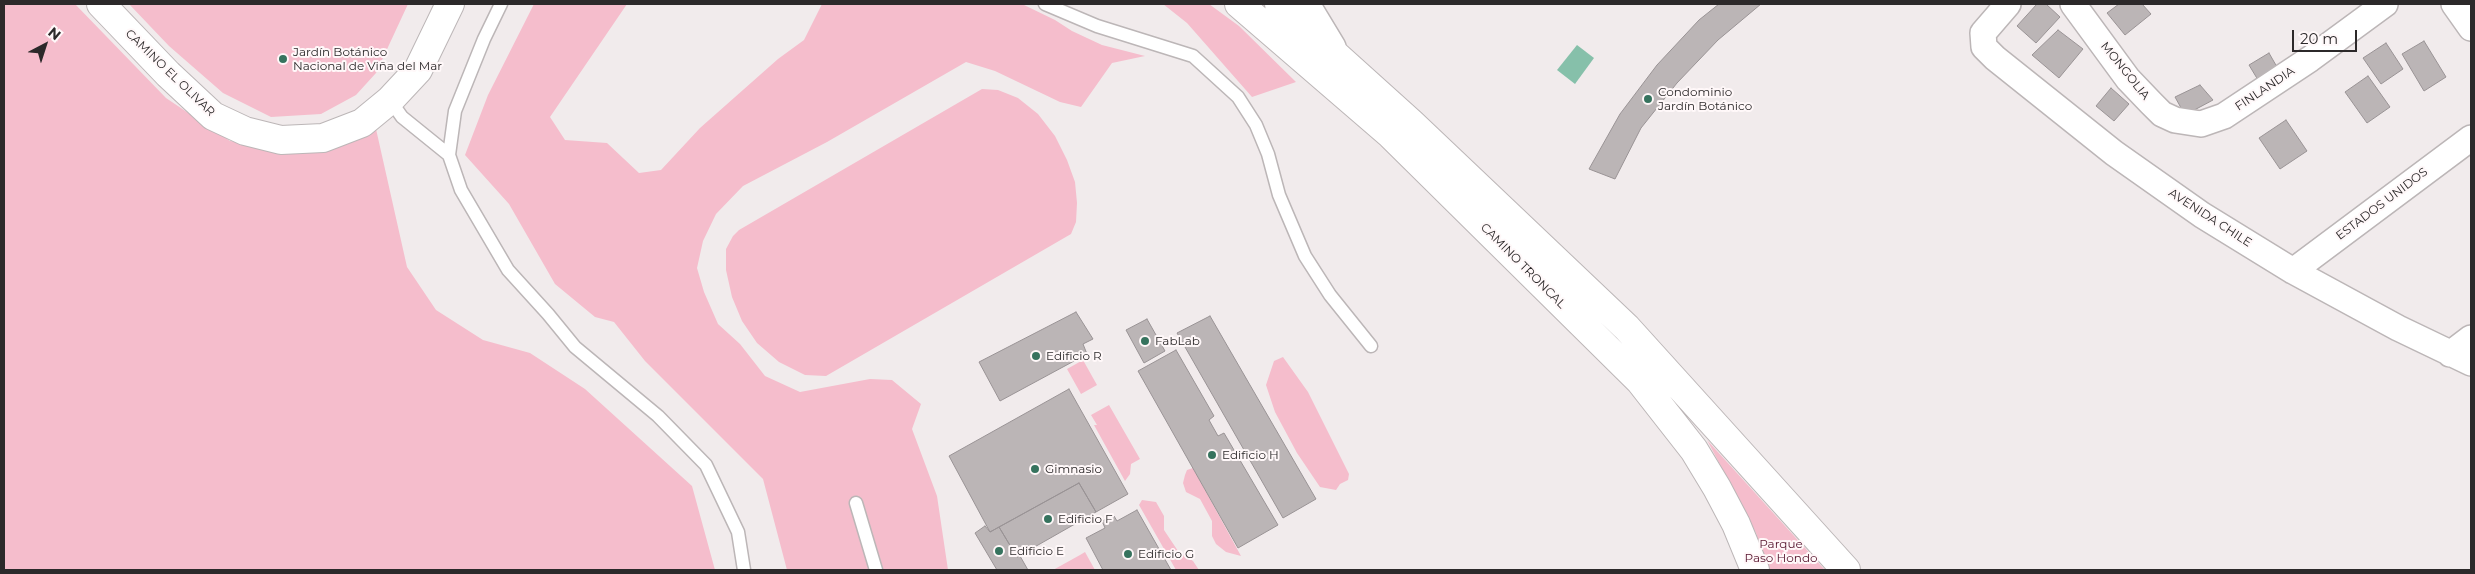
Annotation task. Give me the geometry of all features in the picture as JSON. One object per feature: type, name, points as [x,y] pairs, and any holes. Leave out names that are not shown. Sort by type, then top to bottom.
[{"type":"main road","name":"CAMINO EL OLIVAR","points":[[101,4],[168,74],[213,116],[245,131],[281,140],[323,138],[362,123],[390,100],[418,70],[450,4]]},
{"type":"main road","name":"CAMINO TRONCAL","points":[[1239,4],[1391,135],[1640,381],[1668,415],[1712,480],[1736,524],[1755,570]]},
{"type":"main road","name":"CAMINO TRONCAL","points":[[1280,4],[1336,53],[1627,328],[1846,570]]},
{"type":"street","name":"CAMINO TRONCAL","points":[[1307,4],[1336,53]]},
{"type":"street","name":"AVENIDA CHILE","points":[[2008,4],[1984,33],[1984,47],[1995,58],[2114,153],[2202,215],[2293,271],[2460,358]]},
{"type":"street","name":"MONGOLIA","points":[[2074,4],[2128,79],[2162,114],[2187,123]]},
{"type":"street","name":"FINLANDIA","points":[[2187,123],[2201,124],[2224,116],[2310,59],[2385,4]]},
{"type":"street","points":[[2454,4],[2471,28]]},
{"type":"street","name":"ESTADOS UNIDOS","points":[[2293,271],[2471,138]]},
{"type":"street","points":[[2460,358],[2471,338]]},
{"type":"lane","points":[[501,4],[484,38],[456,111],[449,156],[461,190],[508,270],[575,347],[658,416],[706,465],[738,532],[744,570]]},
{"type":"lane","points":[[1045,4],[1097,26],[1193,56],[1238,97],[1256,125],[1268,154],[1279,195],[1305,256],[1330,295],[1370,346]]},
{"type":"lane","points":[[390,100],[402,116],[449,156]]},
{"type":"lane","points":[[856,503],[876,570]]},
{"type":"green space","points":[[4,4],[75,4],[166,98],[230,141],[313,150],[376,129],[407,267],[436,310],[483,340],[530,353],[585,389],[692,486],[715,570],[4,570]]},
{"type":"green space","name":"Jardín Botánico Nacional de Viña del Mar","points":[[129,4],[408,4],[376,73],[356,95],[321,114],[271,117],[223,93],[169,46]]},
{"type":"green space","points":[[534,4],[627,4],[550,117],[565,140],[607,143],[639,173],[661,170],[700,128],[778,59],[804,40],[822,4],[1022,4],[1102,45],[1145,56],[1112,63],[1081,107],[1060,102],[995,71],[966,62],[827,142],[743,186],[716,214],[703,241],[697,268],[704,292],[718,324],[740,344],[765,376],[800,392],[870,379],[892,380],[921,404],[912,429],[937,496],[948,570],[787,570],[763,479],[645,361],[614,322],[595,317],[555,284],[509,204],[465,155],[488,95]]},
{"type":"green space","points":[[1163,4],[1209,4],[1239,26],[1296,82],[1252,97],[1187,23]]},
{"type":"green space","points":[[982,89],[998,90],[1018,98],[1038,114],[1055,136],[1075,182],[1076,222],[1071,234],[826,376],[805,375],[779,362],[757,343],[742,321],[732,297],[726,270],[726,249],[733,236],[739,230]]},
{"type":"green space","points":[[1283,357],[1308,392],[1349,474],[1348,480],[1340,484],[1336,490],[1320,487],[1297,453],[1275,412],[1266,385],[1274,361]]},
{"type":"green space","points":[[1083,360],[1097,385],[1081,394],[1067,369]]},
{"type":"green space","points":[[1109,405],[1140,459],[1131,464],[1130,474],[1125,481],[1094,425],[1097,425],[1091,415]]},
{"type":"green space","name":"Parque Paso Hondo","points":[[1707,440],[1825,570],[1767,570],[1756,533]]},
{"type":"green space","points":[[1193,468],[1241,556],[1226,552],[1216,544],[1212,536],[1212,521],[1200,499],[1186,492],[1183,483],[1185,475],[1187,470]]},
{"type":"green space","points":[[1142,500],[1156,502],[1164,516],[1164,530],[1178,551],[1193,561],[1199,570],[1176,570],[1139,505]]},
{"type":"green space","points":[[1085,552],[1095,570],[1053,570],[1080,555]]},
{"type":"shaded area","points":[[1577,45],[1594,58],[1575,84],[1557,70]]},
{"type":"building","name":"Condominio Jardín Botánico","points":[[1719,4],[1761,4],[1718,40],[1677,83],[1641,128],[1615,179],[1589,169],[1620,114],[1657,65],[1699,20]]},
{"type":"building","points":[[2037,4],[2046,4],[2060,17],[2036,43],[2017,26]]},
{"type":"building","points":[[2119,4],[2142,4],[2151,14],[2125,35],[2107,13]]},
{"type":"building","points":[[2058,30],[2083,49],[2059,78],[2032,55]]},
{"type":"building","points":[[2424,41],[2446,77],[2424,91],[2402,54]]},
{"type":"building","points":[[2386,43],[2403,69],[2381,84],[2363,58]]},
{"type":"building","points":[[2269,53],[2281,74],[2261,85],[2249,65]]},
{"type":"building","points":[[2368,76],[2390,107],[2367,123],[2345,92]]},
{"type":"building","points":[[2200,85],[2213,100],[2185,115],[2175,97]]},
{"type":"building","points":[[2111,88],[2129,104],[2114,121],[2096,106]]},
{"type":"building","points":[[2286,120],[2307,151],[2280,169],[2259,138]]},
{"type":"building","name":"Edificio R","points":[[1076,312],[1093,339],[1083,344],[1087,354],[1000,401],[979,362]]},
{"type":"building","name":"Edificio H","points":[[1210,316],[1316,499],[1283,518],[1177,333]]},
{"type":"building","name":"FabLab","points":[[1147,319],[1165,351],[1144,363],[1126,330]]},
{"type":"building","name":"Edificio H","points":[[1176,350],[1214,416],[1209,420],[1218,436],[1224,433],[1278,525],[1238,548],[1138,371]]},
{"type":"building","name":"Gimnasio","points":[[1069,389],[1128,494],[1096,512],[1079,483],[990,532],[949,456]]},
{"type":"building","name":"Edificio F","points":[[1079,483],[1096,512],[1017,557],[999,527]]},
{"type":"building","name":"Edificio G","points":[[1137,510],[1171,570],[1103,570],[1086,538],[1105,528],[1102,521],[1114,516],[1117,521]]},
{"type":"building","name":"Edificio E","points":[[985,526],[990,532],[999,527],[1017,557],[1020,556],[1028,570],[997,570],[975,533]]},
{"type":"place","name":"Jardín Botánico Nacional de Viña del Mar","points":[[283,59]]},
{"type":"place","name":"Condominio Jardín Botánico","points":[[1648,99]]},
{"type":"place","name":"FabLab","points":[[1145,341]]},
{"type":"place","name":"Edificio R","points":[[1036,356]]},
{"type":"place","name":"Edificio H","points":[[1212,455]]},
{"type":"place","name":"Gimnasio","points":[[1035,469]]},
{"type":"place","name":"Edificio F","points":[[1048,519]]},
{"type":"place","name":"Edificio E","points":[[999,551]]},
{"type":"place","name":"Edificio G","points":[[1128,554]]}]
